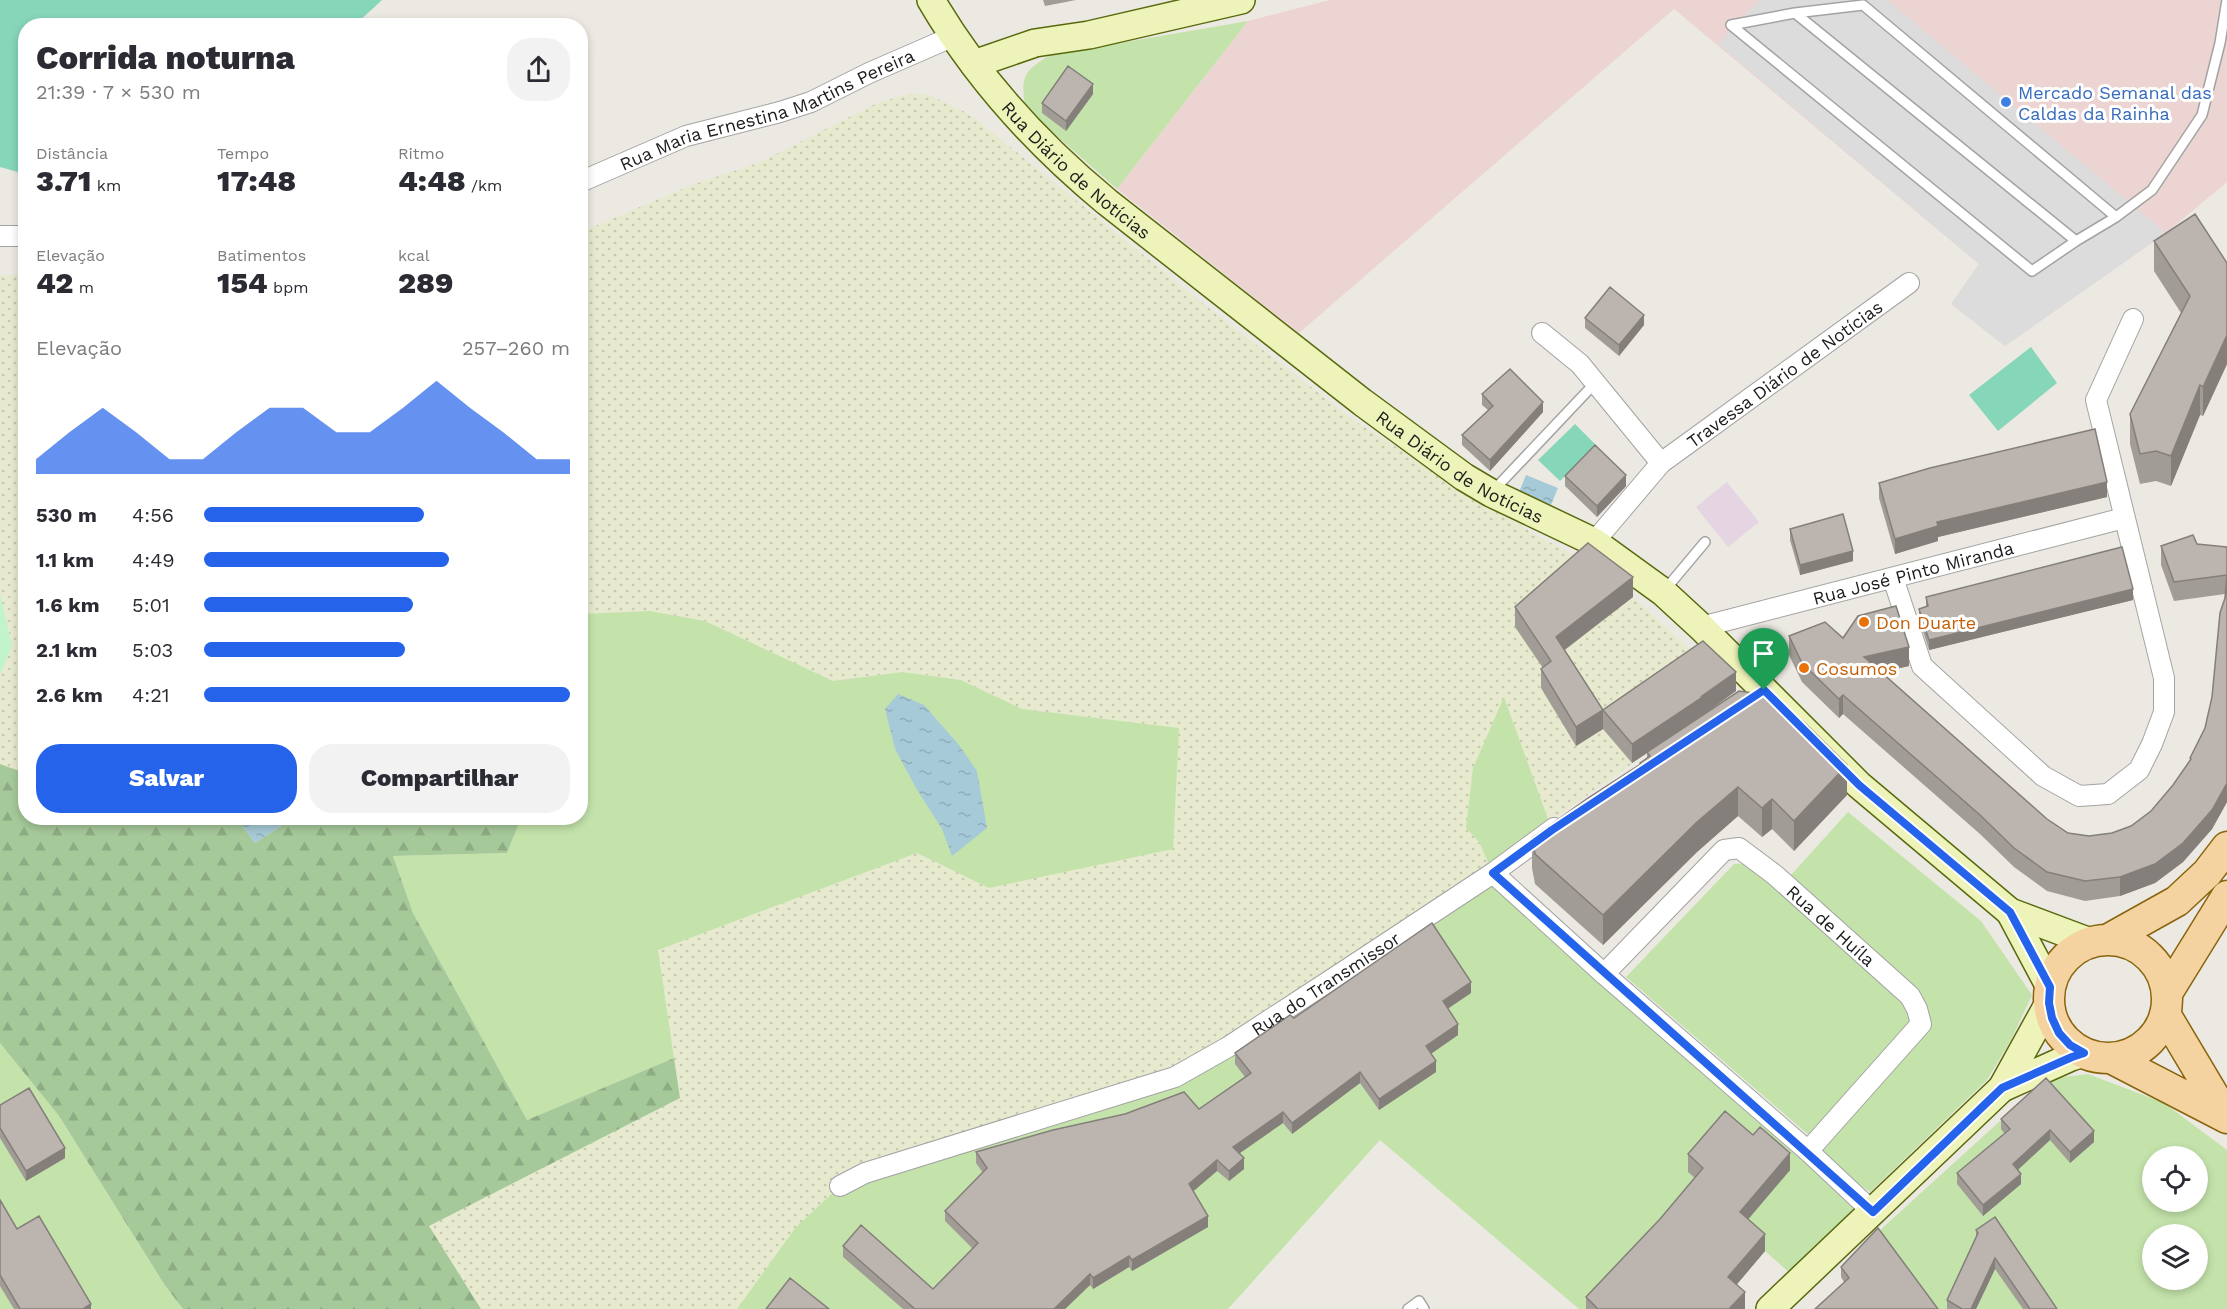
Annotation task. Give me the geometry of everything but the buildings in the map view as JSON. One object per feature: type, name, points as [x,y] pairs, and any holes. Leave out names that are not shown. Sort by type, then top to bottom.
[{"type":"main road","name":"Rua Diário de Notícias","points":[[931,0],[974,64],[1037,139],[1071,171],[1362,402],[1464,477],[1491,493],[1594,542],[1664,592],[1701,627],[1755,697],[2010,912]]},
{"type":"main road","points":[[974,64],[1035,43],[1089,35],[1241,0]]},
{"type":"main road","points":[[1774,1308],[2002,1088],[2049,995],[2055,972],[2064,959],[2076,949],[2100,941],[2177,901],[2207,873],[2227,847]]},
{"type":"main road","points":[[2002,1088],[2072,1057],[2126,1056],[2151,1040],[2160,1028],[2166,1004],[2227,896]]},
{"type":"main road","points":[[2010,912],[2100,941],[2126,942],[2142,950],[2154,962],[2163,977],[2166,1004],[2227,1118]]},
{"type":"main road","points":[[2010,912],[2049,995],[2052,1018],[2059,1033],[2070,1045],[2098,1056],[2227,1118]]},
{"type":"street","name":"Rua Maria Ernestina Martins Pereira","points":[[588,179],[686,136],[811,102],[876,70],[954,36]]},
{"type":"street","points":[[0,236],[18,236]]},
{"type":"street","name":"Travessa Diário de Notícias","points":[[1594,542],[1661,464],[1909,284]]},
{"type":"street","points":[[1893,578],[1922,666],[2043,776],[2079,796],[2108,794],[2139,770],[2164,712],[2164,678],[2096,400],[2133,319]]},
{"type":"street","points":[[1542,333],[1580,364],[1661,464]]},
{"type":"street","name":"Rua José Pinto Miranda","points":[[1701,627],[2124,518]]},
{"type":"street","name":"Rua do Transmissor","points":[[840,1186],[865,1173],[1175,1077],[1228,1047],[1493,873],[1571,817]]},
{"type":"street","name":"Rua de Huíla","points":[[1604,974],[1724,850],[1739,848],[1775,875],[1910,996],[1921,1024],[1808,1151]]},
{"type":"street","points":[[1493,873],[1604,974],[1808,1151],[1873,1212]]},
{"type":"lane","points":[[2116,217],[1863,5],[1795,13],[1731,25],[2032,271],[2116,217],[2152,190],[2202,116],[2220,43],[2227,0]]},
{"type":"lane","points":[[1795,13],[2076,241]]},
{"type":"lane","points":[[1491,493],[1596,382]]},
{"type":"lane","points":[[1664,592],[1705,542]]},
{"type":"lane","points":[[1408,1309],[1419,1301],[1424,1309]]},
{"type":"shaded area","name":"Mercado Semanal das Caldas da Rainha","points":[[1330,0],[2227,0],[2227,182],[2166,233],[2005,346],[1951,304],[1979,264],[1674,9],[1299,333],[1117,189],[1248,21]]},
{"type":"shaded area","points":[[1759,0],[1887,0],[2166,233],[2005,346],[1951,304],[1979,264],[1718,44]]},
{"type":"shaded area","points":[[1727,482],[1759,522],[1728,547],[1696,507]]},
{"type":"green space","points":[[0,0],[382,0],[363,18],[18,18],[18,172],[0,167]]},
{"type":"green space","points":[[1248,21],[1117,189],[1025,108],[1023,88],[1026,76],[1034,66],[1050,55]]},
{"type":"green space","points":[[912,93],[930,95],[971,115],[1206,306],[1355,421],[1534,534],[1588,562],[1633,597],[1736,691],[1549,822],[1504,697],[1466,828],[1479,842],[1493,873],[1228,1047],[737,1309],[481,1309],[429,1226],[680,1098],[658,950],[917,853],[989,888],[1178,728],[1022,709],[961,680],[902,672],[833,681],[705,621],[650,611],[588,614],[588,229],[689,186],[758,163],[877,103]]},
{"type":"green space","points":[[18,275],[18,770],[0,764],[0,675],[12,646],[0,593],[0,276]]},
{"type":"green space","points":[[2031,347],[2057,383],[1998,431],[1969,395]]},
{"type":"green space","points":[[1575,424],[1596,445],[1560,481],[1538,460]]},
{"type":"green space","points":[[0,593],[12,646],[0,675]]},
{"type":"green space","points":[[650,611],[705,621],[833,681],[902,672],[961,680],[1022,709],[1179,728],[1173,849],[989,888],[917,853],[658,950],[674,1058],[527,1120],[413,913],[393,856],[507,853],[518,825],[588,825],[588,614]]},
{"type":"green space","points":[[1504,697],[1552,830],[1494,873],[1873,1212],[1800,1282],[1765,1251],[1592,1309],[1579,1309],[1380,1140],[1228,1309],[737,1309],[796,1227],[840,1186],[1175,1077],[1493,873],[1479,842],[1466,828],[1473,768]]},
{"type":"green space","points":[[0,764],[18,770],[18,825],[242,825],[255,843],[282,825],[518,825],[507,853],[393,856],[413,913],[527,1120],[674,1058],[680,1098],[429,1226],[481,1309],[183,1309],[164,1284],[59,1116],[0,1043]]},
{"type":"green space","points":[[1848,812],[1981,921],[2032,995],[2011,1040],[1987,1080],[1870,1192],[1836,1168],[1811,1137],[1626,977],[1734,864],[1749,863],[1781,886]]},
{"type":"green space","points":[[0,1043],[59,1116],[164,1284],[183,1309],[0,1309]]},
{"type":"green space","points":[[2088,1074],[2164,1103],[2227,1150],[2227,1309],[1930,1309],[1878,1232],[2046,1079]]},
{"type":"water","points":[[1526,475],[1558,488],[1551,505],[1519,492]]},
{"type":"water","points":[[898,694],[924,705],[959,745],[977,771],[987,828],[952,856],[942,829],[895,749],[885,709]]},
{"type":"water","points":[[242,825],[282,825],[255,843]]},
{"type":"place","name":"Mercado Semanal das Caldas da Rainha","points":[[2006,102]]},
{"type":"place","name":"Don Duarte","points":[[1864,622]]},
{"type":"place","name":"Cosumos","points":[[1804,668]]},
{"type":"route","points":[[1764,690],[1859,785],[2010,912],[2050,987],[2049,1003],[2052,1018],[2059,1033],[2070,1045],[2084,1053],[2002,1088],[1873,1212],[1808,1151],[1604,974],[1493,873],[1552,830],[1764,690]]}]
